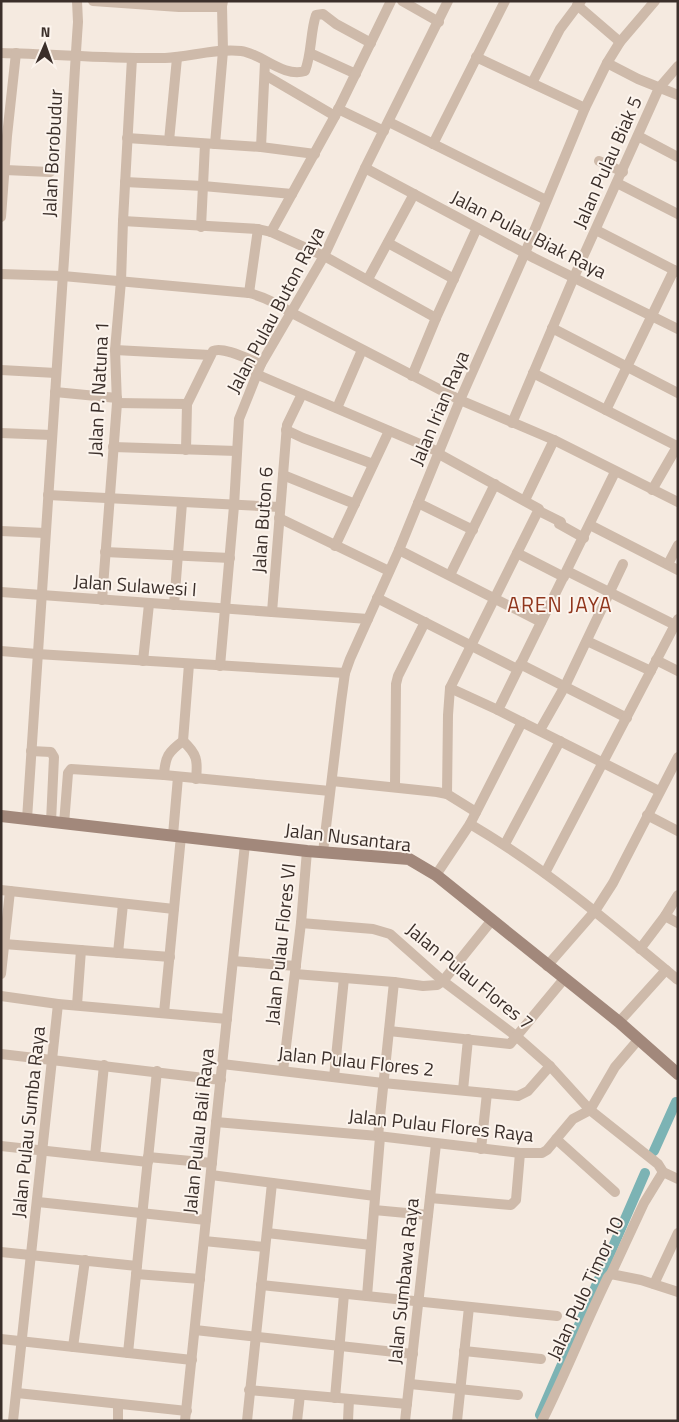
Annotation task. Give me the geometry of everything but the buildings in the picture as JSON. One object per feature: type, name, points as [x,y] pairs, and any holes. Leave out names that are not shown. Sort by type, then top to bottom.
[{"type":"street","name":"Jalan Borobudur","points":[[27,819],[63,276],[77,1]]},
{"type":"street","points":[[93,1],[222,4],[223,51],[203,186],[201,227]]},
{"type":"street","points":[[271,232],[337,113],[391,1]]},
{"type":"street","points":[[402,1],[439,22]]},
{"type":"street","name":"Jalan Pulau Buton Raya","points":[[220,666],[234,506],[239,419],[259,369],[324,256],[365,168],[448,1]]},
{"type":"street","points":[[433,144],[505,1]]},
{"type":"street","name":"Jalan Irian Raya","points":[[322,852],[345,673],[399,550],[460,400],[525,253],[585,108],[607,63],[620,42],[654,1]]},
{"type":"street","points":[[532,83],[560,29],[579,3],[620,42]]},
{"type":"street","points":[[1,53],[178,58],[223,51],[243,51],[265,62],[298,74],[305,71],[310,53],[314,21],[316,15],[319,14],[323,14],[336,24],[371,43]]},
{"type":"street","points":[[1,217],[16,53]]},
{"type":"street","points":[[310,53],[356,74]]},
{"type":"street","points":[[476,57],[585,108]]},
{"type":"street","name":"Jalan P. Natuna 1","points":[[102,600],[117,400],[116,350],[122,281],[123,221],[132,58]]},
{"type":"street","points":[[169,141],[178,58]]},
{"type":"street","points":[[262,148],[265,62]]},
{"type":"street","points":[[607,63],[678,95]]},
{"type":"street","name":"Jalan Pulau Biak 5","points":[[512,423],[574,277],[659,88],[678,66]]},
{"type":"street","points":[[266,75],[337,113],[386,127],[433,144],[546,200]]},
{"type":"street","points":[[638,136],[678,157]]},
{"type":"street","points":[[128,138],[315,154]]},
{"type":"street","points":[[599,161],[622,172]]},
{"type":"street","name":"Jalan Pulau Biak Raya","points":[[365,168],[525,253],[678,329]]},
{"type":"street","points":[[5,170],[50,172]]},
{"type":"street","points":[[125,182],[203,186],[292,194]]},
{"type":"street","points":[[617,183],[678,214]]},
{"type":"street","points":[[368,279],[414,194]]},
{"type":"street","points":[[123,221],[258,229],[271,232],[324,256],[436,318]]},
{"type":"street","points":[[412,376],[477,228]]},
{"type":"street","points":[[248,293],[258,229]]},
{"type":"street","points":[[596,230],[676,271],[651,316],[606,410]]},
{"type":"street","points":[[388,243],[454,279]]},
{"type":"street","points":[[1,274],[63,276],[248,293],[278,303],[292,313],[460,400],[554,440],[678,502]]},
{"type":"street","points":[[552,328],[678,393]]},
{"type":"street","points":[[186,450],[187,404],[210,355],[214,350],[219,349],[302,394],[439,453],[538,507],[539,510],[584,538]]},
{"type":"street","points":[[116,350],[210,355]]},
{"type":"street","points":[[337,408],[362,350]]},
{"type":"street","points":[[1,370],[56,373]]},
{"type":"street","points":[[533,373],[678,446],[652,490]]},
{"type":"street","points":[[55,392],[117,400],[187,404]]},
{"type":"street","name":"Jalan Buton 6","points":[[272,612],[286,430],[302,394]]},
{"type":"street","points":[[286,430],[373,464]]},
{"type":"street","points":[[335,546],[389,431]]},
{"type":"street","points":[[1,433],[52,435]]},
{"type":"street","points":[[525,500],[554,440]]},
{"type":"street","points":[[113,447],[237,452]]},
{"type":"street","points":[[498,710],[615,472]]},
{"type":"street","points":[[283,475],[355,504]]},
{"type":"street","points":[[450,575],[495,484]]},
{"type":"street","points":[[48,495],[280,507]]},
{"type":"street","points":[[174,605],[182,503]]},
{"type":"street","points":[[418,503],[473,530]]},
{"type":"street","points":[[447,794],[450,688],[454,676],[472,646],[539,510]]},
{"type":"street","points":[[279,518],[389,571]]},
{"type":"street","points":[[590,525],[678,570]]},
{"type":"street","points":[[1,531],[45,533]]},
{"type":"street","points":[[668,564],[678,545]]},
{"type":"street","points":[[399,550],[541,622]]},
{"type":"street","points":[[105,552],[230,558]]},
{"type":"street","points":[[518,553],[676,622],[546,873]]},
{"type":"street","points":[[540,730],[587,642],[623,564]]},
{"type":"street","name":"Jalan Sulawesi I","points":[[1,592],[368,619]]},
{"type":"street","points":[[377,598],[472,646],[565,686],[627,718]]},
{"type":"street","points":[[143,661],[149,604]]},
{"type":"street","points":[[395,786],[396,684],[398,676],[425,622]]},
{"type":"street","points":[[587,642],[650,672]]},
{"type":"street","points":[[1,651],[345,673]]},
{"type":"street","points":[[656,660],[678,671]]},
{"type":"street","points":[[164,775],[166,758],[183,741],[189,664]]},
{"type":"street","points":[[450,688],[540,730],[659,791]]},
{"type":"street","points":[[436,876],[470,824],[522,722]]},
{"type":"street","points":[[183,741],[191,748],[198,762],[196,779]]},
{"type":"street","points":[[505,844],[560,741]]},
{"type":"street","points":[[31,751],[51,752],[54,756],[57,823]]},
{"type":"street","points":[[547,966],[595,911],[613,883],[678,757]]},
{"type":"street","points":[[57,823],[68,773],[71,769],[196,779],[331,786],[395,786],[447,794],[476,812]]},
{"type":"street","points":[[164,1013],[174,909],[178,777]]},
{"type":"street","points":[[648,815],[678,831]]},
{"type":"street","name":"Jalan Nusantara","points":[[1,816],[308,851],[409,859],[436,876],[492,920],[619,1022],[675,1072]]},
{"type":"street","points":[[470,824],[505,844],[546,873],[678,980]]},
{"type":"street","name":"Jalan Pulau Bali Raya","points":[[186,1416],[245,844]]},
{"type":"street","name":"Jalan Pulau Flores VI","points":[[283,1071],[296,970],[308,851]]},
{"type":"street","points":[[1,974],[4,944],[5,891],[174,909]]},
{"type":"street","points":[[640,948],[665,916],[678,895]]},
{"type":"street","points":[[118,953],[123,904]]},
{"type":"street","points":[[665,916],[678,923]]},
{"type":"street","points":[[233,961],[344,978],[434,986],[442,981],[492,920]]},
{"type":"street","name":"Jalan Pulau Flores 7","points":[[301,923],[383,931],[394,938],[442,981],[516,1036],[550,1066],[590,1110],[642,1151],[660,1168],[678,1179]]},
{"type":"street","points":[[4,944],[170,957]]},
{"type":"street","points":[[77,1005],[80,950]]},
{"type":"street","points":[[619,1022],[666,970]]},
{"type":"street","points":[[334,1076],[344,978]]},
{"type":"street","points":[[389,1031],[512,1043],[564,979]]},
{"type":"street","points":[[367,1296],[383,1083],[394,982]]},
{"type":"street","points":[[1,996],[58,1004],[227,1019]]},
{"type":"street","name":"Jalan Pulau Sumba Raya","points":[[13,1421],[58,1004]]},
{"type":"street","points":[[463,1090],[468,1040]]},
{"type":"street","name":"Jalan Pulau Flores Raya","points":[[216,1122],[379,1137],[520,1153],[542,1153],[547,1150],[573,1119],[590,1110],[615,1068],[638,1040]]},
{"type":"street","points":[[1,1054],[221,1080]]},
{"type":"street","name":"Jalan Pulau Flores 2","points":[[222,1064],[383,1083],[518,1096],[534,1085],[550,1066]]},
{"type":"street","points":[[95,1156],[104,1065]]},
{"type":"street","points":[[128,1353],[157,1071]]},
{"type":"street","points":[[481,1149],[487,1093]]},
{"type":"street","points":[[556,1139],[615,1192]]},
{"type":"street","name":"Jalan Sumbawa Raya","points":[[405,1421],[436,1144]]},
{"type":"street","points":[[1,1146],[95,1156],[212,1164]]},
{"type":"street","points":[[430,1198],[511,1205],[516,1200],[520,1153]]},
{"type":"street","name":"Jalan Pulo Timor 10","points":[[542,1421],[559,1386],[583,1327],[608,1276],[611,1274],[660,1168]]},
{"type":"street","points":[[211,1175],[375,1196]]},
{"type":"street","points":[[247,1421],[272,1183]]},
{"type":"street","points":[[38,1202],[206,1220]]},
{"type":"street","points":[[374,1210],[428,1215]]},
{"type":"street","points":[[267,1233],[371,1245]]},
{"type":"street","points":[[654,1284],[675,1246],[678,1233]]},
{"type":"street","points":[[204,1241],[265,1246]]},
{"type":"street","points":[[1,1252],[85,1260],[200,1279]]},
{"type":"street","points":[[73,1347],[85,1260]]},
{"type":"street","points":[[611,1274],[641,1280],[678,1292]]},
{"type":"street","points":[[261,1286],[557,1316]]},
{"type":"street","points":[[335,1398],[344,1294]]},
{"type":"street","points":[[457,1421],[469,1307]]},
{"type":"street","points":[[195,1330],[413,1354]]},
{"type":"street","points":[[1,1339],[192,1360]]},
{"type":"street","points":[[464,1351],[542,1359]]},
{"type":"street","points":[[410,1384],[518,1395]]},
{"type":"street","points":[[250,1390],[407,1404]]},
{"type":"street","points":[[17,1393],[118,1404],[186,1416]]},
{"type":"street","points":[[298,1421],[300,1395]]},
{"type":"street","points":[[348,1421],[349,1399]]},
{"type":"street","points":[[118,1404],[118,1421]]},
{"type":"waterway","points":[[654,1151],[676,1102]]},
{"type":"waterway","points":[[540,1415],[645,1173]]},
{"type":"district","name":"AREN JAYA","points":[[560,605]]}]
